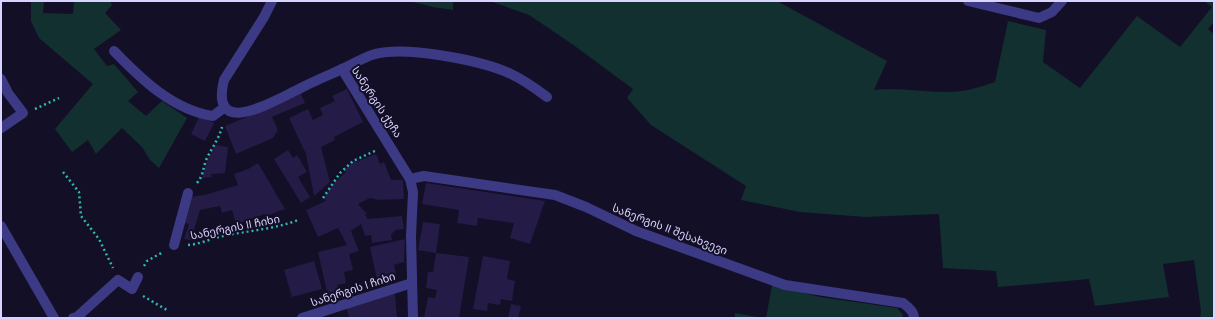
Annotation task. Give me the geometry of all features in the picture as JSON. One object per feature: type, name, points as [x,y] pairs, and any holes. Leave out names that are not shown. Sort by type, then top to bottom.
[{"type":"street","points":[[114,51],[143,81],[184,107],[195,112],[213,116],[228,109],[222,101],[221,90],[224,80],[264,17],[272,1]]},
{"type":"street","points":[[968,1],[1039,18],[1052,12],[1062,1]]},
{"type":"street","points":[[342,69],[373,55],[388,52],[427,53],[489,66],[509,73],[527,82],[547,97]]},
{"type":"street","name":"სანერგის ქუჩა","points":[[228,109],[240,114],[259,109],[342,69],[410,179],[413,192],[410,236],[413,318]]},
{"type":"street","points":[[1,79],[8,92],[23,112],[1,128]]},
{"type":"street","name":"სანერგის II შესახვევი","points":[[410,179],[424,176],[555,195],[586,207],[636,231],[785,284],[903,303],[914,314],[914,318]]},
{"type":"street","points":[[174,245],[188,193]]},
{"type":"street","points":[[1,226],[54,318]]},
{"type":"street","points":[[73,318],[78,317],[118,280],[132,289],[138,277]]},
{"type":"street","name":"სანერგის I ჩიხი","points":[[302,318],[412,282]]},
{"type":"path","points":[[23,112],[46,105],[60,98]]},
{"type":"path","points":[[188,193],[201,178],[206,161],[220,134],[228,109]]},
{"type":"path","points":[[323,198],[340,173],[352,161],[390,145]]},
{"type":"path","points":[[63,172],[79,192],[81,216],[99,239],[118,280]]},
{"type":"path","name":"სანერგის II ჩიხი","points":[[174,245],[193,244],[226,235],[280,228],[298,220]]},
{"type":"path","points":[[138,277],[147,261],[174,245]]},
{"type":"path","points":[[132,289],[167,310]]},
{"type":"green space","points":[[31,1],[44,1],[43,13],[73,14],[74,1],[110,1],[112,5],[105,13],[121,30],[94,49],[107,66],[114,64],[138,92],[128,101],[146,116],[162,101],[187,118],[159,168],[150,160],[142,147],[122,128],[96,154],[88,140],[72,152],[55,129],[93,84],[39,38],[31,21]]},
{"type":"green space","points":[[409,1],[453,1],[453,10],[433,7]]},
{"type":"green space","points":[[490,1],[777,1],[887,61],[874,90],[897,89],[956,92],[995,82],[1008,21],[1046,30],[1043,62],[1080,88],[1137,16],[1180,47],[1212,7],[1204,1],[1214,1],[1214,22],[1208,29],[1214,34],[1214,318],[1200,318],[1201,311],[1194,260],[1163,264],[1169,297],[1095,306],[1089,279],[998,287],[996,271],[943,268],[939,214],[865,217],[800,212],[741,200],[746,186],[651,125],[627,98],[633,89],[572,44],[529,15]]},
{"type":"green space","points":[[772,285],[820,297],[897,308],[903,315],[902,318],[766,318]]},
{"type":"green space","points":[[735,313],[763,318],[735,318]]},
{"type":"building","points":[[347,89],[363,122],[334,137],[335,140],[321,147],[330,182],[314,196],[306,154],[289,118],[308,109],[313,120],[323,115],[320,108],[335,101],[332,96]]},
{"type":"building","points":[[301,94],[305,103],[272,117],[278,130],[273,138],[236,154],[225,126]]},
{"type":"building","points":[[200,115],[214,123],[205,141],[191,134]]},
{"type":"building","points":[[215,145],[228,147],[225,173],[211,174],[212,177],[202,178],[207,161]]},
{"type":"building","points":[[288,150],[293,158],[297,155],[307,172],[298,177],[310,197],[301,203],[274,159]]},
{"type":"building","points":[[376,154],[380,164],[384,162],[391,180],[403,180],[404,199],[379,200],[370,198],[358,204],[367,214],[365,215],[368,219],[402,216],[404,229],[395,230],[391,235],[392,240],[372,243],[371,235],[365,236],[361,224],[351,231],[359,251],[349,254],[353,270],[344,272],[346,283],[337,285],[340,298],[329,301],[318,252],[347,245],[338,228],[318,237],[306,210],[326,201],[324,198],[333,184],[346,172],[344,170],[355,160],[356,162]]},
{"type":"building","points":[[258,163],[285,209],[236,224],[232,210],[222,213],[220,206],[200,210],[191,240],[184,239],[189,224],[181,222],[189,197],[205,195],[238,185],[234,174],[248,169]]},
{"type":"building","points":[[426,183],[545,201],[530,244],[510,238],[514,223],[478,218],[477,226],[457,223],[459,210],[422,204]]},
{"type":"building","points":[[423,222],[440,224],[436,253],[418,250]]},
{"type":"building","points":[[405,239],[404,262],[394,265],[397,280],[378,284],[370,247]]},
{"type":"building","points":[[436,253],[469,257],[459,318],[424,318],[428,297],[435,298],[437,290],[426,288],[428,272],[433,272]]},
{"type":"building","points":[[483,256],[510,261],[507,279],[515,281],[512,301],[501,299],[500,305],[488,303],[487,311],[473,309]]},
{"type":"building","points":[[314,261],[322,289],[292,297],[284,270]]},
{"type":"building","points":[[395,294],[397,318],[349,318],[346,305],[369,297]]},
{"type":"building","points":[[511,304],[521,306],[518,318],[508,318]]}]
